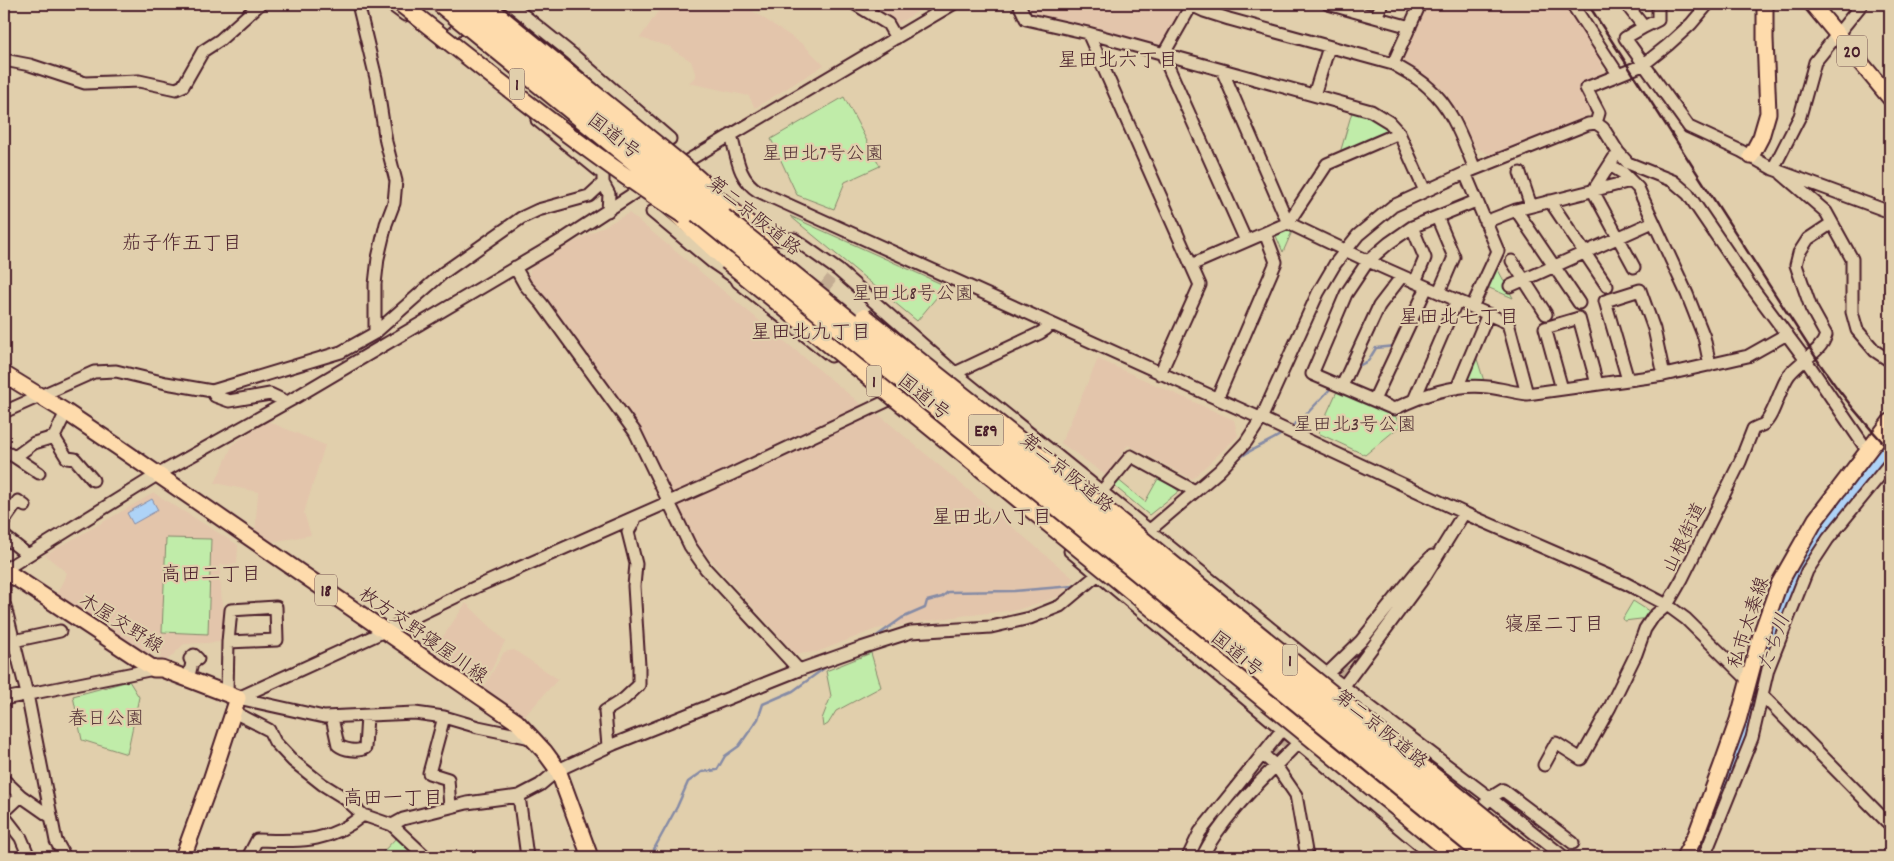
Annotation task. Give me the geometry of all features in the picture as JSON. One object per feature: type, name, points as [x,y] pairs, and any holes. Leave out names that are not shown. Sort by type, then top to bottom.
[{"type":"highway","points":[[400,4],[555,125],[651,194],[760,248]]},
{"type":"highway","name":"国道1号","points":[[414,4],[619,164],[727,261],[1457,857]]},
{"type":"highway","name":"第二京阪道路","points":[[440,4],[760,248]]},
{"type":"highway","name":"第二京阪道路","points":[[462,4],[760,248],[1299,696],[1486,857]]},
{"type":"highway","points":[[485,4],[706,186],[760,248]]},
{"type":"highway","name":"国道1号","points":[[495,4],[575,72],[651,141],[760,248],[1095,494],[1194,583],[1533,857]]},
{"type":"highway","points":[[1299,696],[1375,777],[1470,857]]},
{"type":"highway","points":[[1299,696],[1379,739],[1522,857]]},
{"type":"highway","name":"第二京阪道路","points":[[1299,696],[1509,857]]},
{"type":"main road","points":[[1751,156],[1761,137],[1768,113],[1765,4]]},
{"type":"main road","name":"20","points":[[1812,4],[1839,34],[1890,98]]},
{"type":"main road","name":"枚方交野寝屋川線","points":[[4,374],[38,397],[66,412],[517,722],[544,751],[558,770],[590,857]]},
{"type":"main road","name":"私市太秦線","points":[[1684,857],[1696,835],[1738,720],[1761,635],[1779,584],[1816,519],[1867,450],[1889,428]]},
{"type":"main road","name":"木屋交野線","points":[[4,570],[154,669],[162,669],[233,701]]},
{"type":"main road","points":[[183,857],[233,701]]},
{"type":"street","points":[[4,60],[30,65],[85,83],[139,81],[176,89],[183,86],[203,52],[220,40],[260,4]]},
{"type":"street","points":[[358,4],[376,78],[386,142],[396,181],[394,203],[386,224],[378,258],[375,284],[375,333]]},
{"type":"street","points":[[390,4],[443,42],[603,174],[604,183],[609,194],[608,211]]},
{"type":"street","points":[[443,42],[485,4]]},
{"type":"street","points":[[510,4],[572,54],[670,139]]},
{"type":"street","points":[[855,4],[888,24],[896,38]]},
{"type":"street","points":[[4,570],[157,475],[287,402],[608,211],[677,166],[953,4]]},
{"type":"street","points":[[1020,4],[1026,19],[1088,33],[1163,55],[1371,110],[1389,122],[1399,133],[1425,191]]},
{"type":"street","points":[[1163,55],[1191,4],[1204,12],[1393,64],[1429,88],[1447,108],[1470,171],[1476,201],[1498,251],[1472,307]]},
{"type":"street","points":[[1328,4],[1344,6],[1410,27]]},
{"type":"street","points":[[1376,17],[1382,4]]},
{"type":"street","points":[[1393,64],[1420,4]]},
{"type":"street","points":[[1572,4],[1618,74]]},
{"type":"street","points":[[1626,4],[1644,28]]},
{"type":"street","points":[[1658,4],[1658,20],[1625,38],[1689,127],[1776,170],[1890,212]]},
{"type":"street","points":[[1596,123],[1599,113],[1586,88],[1643,65],[1691,24],[1708,4]]},
{"type":"street","points":[[1776,170],[1800,116],[1815,62],[1862,4]]},
{"type":"street","points":[[1088,33],[1200,285],[1160,374]]},
{"type":"street","points":[[1314,95],[1330,47]]},
{"type":"street","points":[[572,54],[575,72]]},
{"type":"street","points":[[1163,55],[1246,241]]},
{"type":"street","points":[[1222,70],[1288,223],[1508,323],[1527,394]]},
{"type":"street","points":[[392,825],[403,819],[467,803],[519,796],[540,785],[558,770],[608,746],[799,670],[861,648],[911,632],[991,627],[1030,618],[1060,606],[1235,455],[1262,419],[1318,293],[1335,264],[1358,235],[1393,206],[1470,171],[1588,124],[1596,123],[1603,128],[1618,152],[1628,163],[1673,181],[1688,194],[1867,450]]},
{"type":"street","points":[[1191,265],[1288,223],[1328,164],[1399,133]]},
{"type":"street","points":[[731,135],[743,179],[749,186],[909,261],[1464,512],[1581,562],[1668,605],[1686,619],[1749,681]]},
{"type":"street","points":[[1593,191],[1618,152]]},
{"type":"street","points":[[1610,165],[1624,173],[1638,188],[1687,294],[1704,337],[1710,365]]},
{"type":"street","points":[[1776,170],[1826,212],[1852,259],[1852,312],[1857,330],[1875,351],[1890,361]]},
{"type":"street","points":[[1520,173],[1531,206]]},
{"type":"street","points":[[1485,222],[1516,210],[1631,181]]},
{"type":"street","points":[[4,412],[94,372],[116,371],[166,383],[212,391],[341,352],[375,333],[442,273],[521,218],[538,210],[588,196],[604,183]]},
{"type":"street","points":[[1593,191],[1620,237],[1634,267]]},
{"type":"street","points":[[1476,201],[1412,228],[1389,243],[1368,261],[1346,294],[1312,374],[1394,409],[1448,389],[1487,387],[1527,394],[1664,375],[1748,356],[1787,334]]},
{"type":"street","points":[[1550,201],[1607,286]]},
{"type":"street","points":[[1516,210],[1580,304]]},
{"type":"street","points":[[652,212],[793,327],[889,400],[1434,857]]},
{"type":"street","points":[[1437,217],[1454,257],[1439,292]]},
{"type":"street","points":[[1510,286],[1653,222]]},
{"type":"street","points":[[1805,359],[1823,343],[1826,335],[1811,308],[1796,265],[1799,253],[1808,239],[1832,223]]},
{"type":"street","points":[[1412,228],[1425,258],[1416,282]]},
{"type":"street","points":[[1216,399],[1276,262],[1265,233]]},
{"type":"street","points":[[760,248],[794,239],[838,270],[955,373],[1088,480],[1095,494],[1149,530],[1343,687],[1490,798],[1564,857]]},
{"type":"street","points":[[727,261],[735,278]]},
{"type":"street","points":[[1512,261],[1546,314]]},
{"type":"street","points":[[515,267],[525,285],[542,304],[635,432],[690,546],[706,569],[799,670]]},
{"type":"street","points":[[1342,386],[1378,306],[1402,276]]},
{"type":"street","points":[[1374,400],[1427,287]]},
{"type":"street","points":[[1628,380],[1605,302],[1640,290],[1654,329],[1664,375]]},
{"type":"street","points":[[1414,400],[1457,300]]},
{"type":"street","points":[[1457,388],[1488,314]]},
{"type":"street","points":[[1562,389],[1545,328],[1579,318],[1597,384]]},
{"type":"street","points":[[955,373],[1040,333],[1050,324]]},
{"type":"street","name":"山根街道","points":[[1544,765],[1556,743],[1580,759],[1610,706],[1636,654],[1645,629],[1653,617],[1668,605],[1682,579],[1736,470],[1753,429],[1765,423],[1774,408],[1783,383],[1805,359]]},
{"type":"street","points":[[212,391],[215,396],[229,401],[270,394],[287,402]]},
{"type":"street","points":[[233,701],[476,587],[739,471],[889,400]]},
{"type":"street","points":[[15,457],[34,443],[54,437],[66,412]]},
{"type":"street","points":[[54,437],[67,458],[75,459],[93,480]]},
{"type":"street","points":[[4,451],[39,473]]},
{"type":"street","points":[[1095,494],[1132,456],[1195,491]]},
{"type":"street","points":[[1704,857],[1711,844],[1752,738],[1764,696],[1768,668],[1807,571],[1828,539],[1890,464]]},
{"type":"street","points":[[4,520],[18,501],[25,506]]},
{"type":"street","points":[[1361,650],[1439,550],[1464,512]]},
{"type":"street","points":[[608,746],[605,711],[624,700],[639,685],[634,586],[636,564],[628,532],[634,522],[633,518]]},
{"type":"street","points":[[4,536],[28,555]]},
{"type":"street","points":[[1327,674],[1361,641],[1418,570],[1439,550]]},
{"type":"street","points":[[1343,687],[1425,576],[1439,550]]},
{"type":"street","points":[[1194,583],[1229,607],[1250,612]]},
{"type":"street","points":[[4,587],[9,642],[27,694],[56,841],[65,857]]},
{"type":"street","points":[[228,642],[277,640],[276,607],[231,610],[228,642],[233,701],[269,730],[275,742],[293,761],[322,784],[343,797],[363,815],[392,825],[426,857]]},
{"type":"street","points":[[9,642],[60,631]]},
{"type":"street","points":[[188,680],[192,663]]},
{"type":"street","points":[[4,699],[154,669]]},
{"type":"street","points":[[1764,696],[1890,824]]},
{"type":"street","points":[[233,701],[332,718],[415,713],[444,716],[531,738]]},
{"type":"street","points":[[332,718],[338,745],[343,749],[361,750],[365,748],[367,716]]},
{"type":"street","points":[[444,716],[429,773],[448,779],[450,807]]},
{"type":"street","points":[[1188,857],[1200,832],[1282,730]]},
{"type":"street","points":[[1202,857],[1211,839],[1224,822],[1298,742]]},
{"type":"street","points":[[1262,754],[1276,766],[1296,794],[1307,857]]},
{"type":"street","points":[[1195,857],[1206,837],[1242,789],[1259,770]]},
{"type":"street","points":[[4,780],[21,796],[51,817]]},
{"type":"street","points":[[1440,857],[1490,798],[1503,790],[1573,843]]},
{"type":"street","points":[[4,812],[21,796]]},
{"type":"street","points":[[519,796],[527,857]]},
{"type":"street","points":[[248,857],[258,840],[293,842],[324,836],[349,826],[363,815]]},
{"type":"street","points":[[4,816],[21,838],[29,857]]},
{"type":"shaded area","points":[[663,4],[742,4],[804,45],[824,65],[755,108],[749,96],[689,83],[696,76],[691,61],[671,49],[671,47],[640,38]]},
{"type":"shaded area","points":[[866,4],[930,4],[897,24]]},
{"type":"shaded area","points":[[1022,4],[1168,4],[1181,11],[1182,16],[1160,51],[1027,17]]},
{"type":"shaded area","points":[[1425,4],[1565,4],[1599,56],[1605,75],[1579,87],[1590,108],[1589,115],[1492,156],[1474,147],[1462,119],[1444,91],[1423,75],[1402,63],[1400,56]]},
{"type":"shaded area","points":[[629,213],[862,405],[671,495],[641,432],[528,280],[531,265]]},
{"type":"shaded area","points":[[1098,359],[1234,420],[1238,436],[1192,479],[1128,445],[1106,475],[1061,443]]},
{"type":"shaded area","points":[[877,413],[1074,579],[1060,596],[1017,610],[960,616],[876,629],[817,652],[795,654],[694,541],[676,504]]},
{"type":"shaded area","points":[[267,421],[325,445],[304,513],[311,535],[266,543],[255,534],[258,492],[215,483],[233,444]]},
{"type":"shaded area","points":[[154,493],[238,545],[237,564],[219,565],[222,603],[227,613],[223,642],[184,644],[165,663],[155,652],[139,654],[55,597],[67,573],[45,555]]},
{"type":"shaded area","points":[[466,603],[505,641],[488,677],[478,689],[431,654]]},
{"type":"shaded area","points":[[514,650],[558,679],[524,717],[484,687],[504,652]]},
{"type":"green space","name":"星田北7号公園","points":[[844,97],[880,166],[845,182],[834,209],[797,195],[771,139]]},
{"type":"green space","points":[[1352,112],[1373,118],[1391,130],[1340,153]]},
{"type":"green space","name":"星田北8号公園","points":[[790,216],[946,286],[917,321]]},
{"type":"green space","points":[[1294,227],[1283,252],[1276,236],[1277,233]]},
{"type":"green space","points":[[1496,266],[1513,298],[1487,287]]},
{"type":"green space","points":[[1476,356],[1484,381],[1468,381],[1466,378]]},
{"type":"green space","name":"星田北3号公園","points":[[1338,389],[1394,413],[1400,426],[1365,455],[1318,433]]},
{"type":"green space","points":[[1159,477],[1179,491],[1149,515],[1112,484],[1117,479],[1145,502]]},
{"type":"green space","points":[[166,538],[211,539],[208,634],[162,632]]},
{"type":"green space","points":[[1633,601],[1652,613],[1649,618],[1624,621],[1623,618]]},
{"type":"green space","points":[[871,653],[881,687],[836,711],[828,724],[823,727],[822,719],[831,696],[826,671]]},
{"type":"green space","name":"春日公園","points":[[129,681],[139,697],[127,754],[82,740],[73,696]]},
{"type":"green space","points":[[398,836],[414,852],[409,857],[378,857]]},
{"type":"water","points":[[152,499],[158,510],[133,524],[127,513]]},
{"type":"waterway","points":[[1355,368],[1368,361],[1376,348],[1395,346]]},
{"type":"waterway","points":[[1289,428],[1301,420],[1332,387]]},
{"type":"waterway","points":[[1238,459],[1283,433]]},
{"type":"waterway","name":"たち川","points":[[1693,857],[1721,800],[1776,629],[1800,571],[1817,544],[1890,446]]},
{"type":"waterway","points":[[871,640],[902,618],[925,608],[927,601],[942,597],[948,592],[1014,591],[1073,586],[1082,581]]},
{"type":"waterway","points":[[654,857],[654,849],[677,807],[688,782],[702,772],[717,770],[725,756],[739,746],[758,719],[763,704],[793,691],[830,664]]},
{"type":"tunnel","points":[[794,326],[838,270]]},
{"type":"tunnel","points":[[1330,687],[1361,650]]},
{"type":"tunnel","points":[[1259,770],[1313,707]]},
{"type":"railway","points":[[1588,4],[1820,364],[1853,408],[1890,450]]},
{"type":"district","name":"星田北六丁目","points":[[1118,59]]},
{"type":"district","name":"茄子作五丁目","points":[[182,242]]},
{"type":"district","name":"星田北七丁目","points":[[1459,316]]},
{"type":"district","name":"星田北九丁目","points":[[811,331]]},
{"type":"district","name":"星田北八丁目","points":[[992,516]]},
{"type":"district","name":"高田二丁目","points":[[211,573]]},
{"type":"district","name":"寝屋二丁目","points":[[1554,623]]},
{"type":"district","name":"高田一丁目","points":[[393,797]]}]
